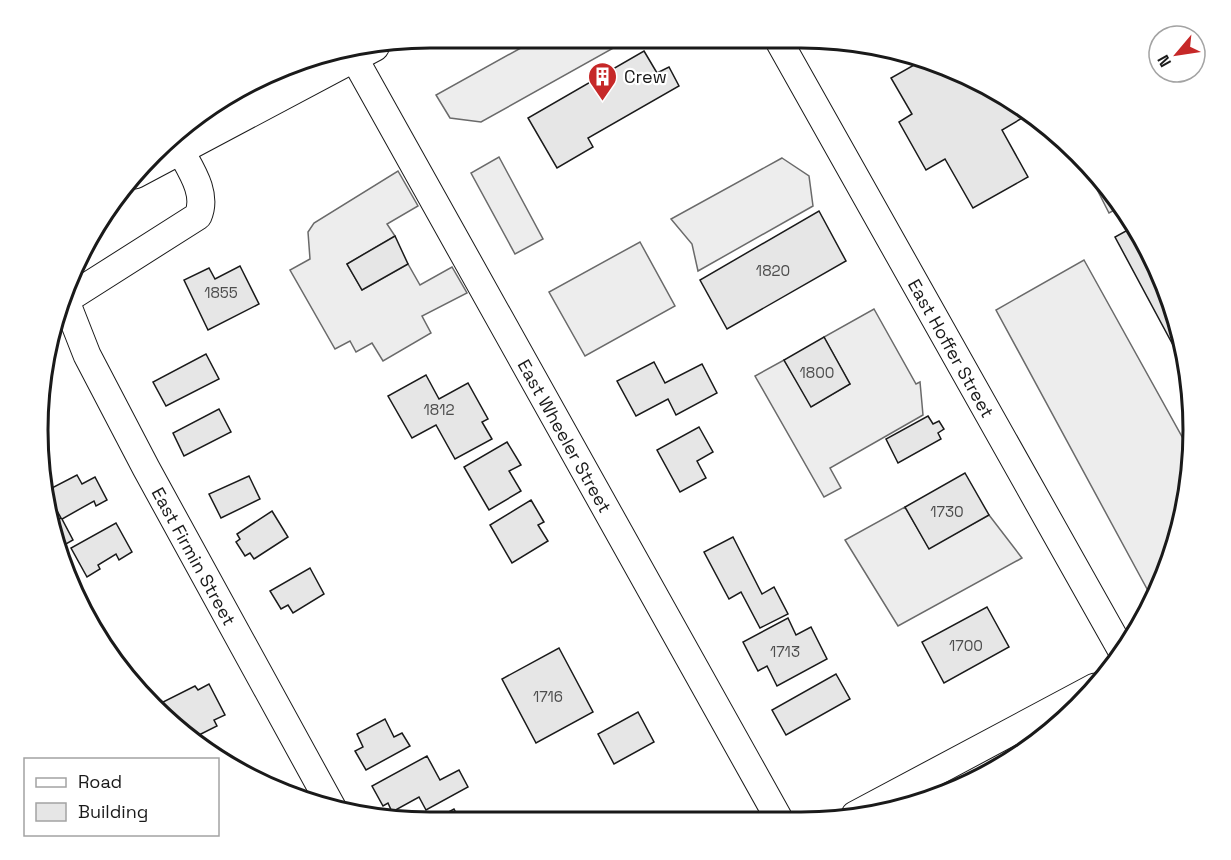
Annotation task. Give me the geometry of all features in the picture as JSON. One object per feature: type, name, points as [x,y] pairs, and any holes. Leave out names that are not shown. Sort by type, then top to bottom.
[{"type":"main road","points":[[165,156],[352,56]]},
{"type":"street","name":"East Hoffer Street","points":[[783,48],[1118,643]]},
{"type":"street","name":"East Wheeler Street","points":[[365,53],[775,812]]},
{"type":"street","points":[[73,295],[198,216],[203,205],[199,187],[179,148]]},
{"type":"street","name":"East Firmin Street","points":[[67,310],[87,355],[140,458],[327,798]]},
{"type":"street","points":[[873,806],[1071,700]]},
{"type":"shaded area","points":[[521,48],[613,48],[481,122],[450,118],[436,95]]},
{"type":"shaded area","points":[[499,157],[543,239],[515,254],[471,173]]},
{"type":"shaded area","points":[[782,158],[809,176],[813,206],[698,271],[692,244],[671,219]]},
{"type":"shaded area","points":[[398,171],[418,206],[387,224],[395,236],[347,264],[362,290],[408,264],[420,285],[452,267],[467,293],[422,316],[431,333],[383,361],[372,343],[356,352],[350,341],[335,349],[290,270],[310,259],[308,232],[314,223]]},
{"type":"shaded area","points":[[1096,188],[1114,210],[1109,213]]},
{"type":"shaded area","points":[[640,242],[675,306],[585,356],[549,292]]},
{"type":"shaded area","points":[[1084,260],[1183,438],[1176,505],[1163,553],[1148,590],[996,310]]},
{"type":"shaded area","points":[[874,309],[916,384],[920,382],[923,415],[830,468],[841,488],[824,497],[755,376],[784,360],[812,406],[850,384],[824,337]]},
{"type":"shaded area","points":[[905,507],[929,548],[989,515],[1022,558],[898,626],[845,540]]},
{"type":"building","name":"Crew","points":[[644,51],[657,73],[669,67],[679,86],[588,138],[593,147],[557,168],[528,118]]},
{"type":"building","points":[[914,65],[924,68],[970,87],[1022,118],[1002,130],[1028,177],[973,208],[945,159],[926,170],[899,122],[912,114],[891,78]]},
{"type":"building","points":[[819,211],[846,261],[727,329],[700,280]]},
{"type":"building","points":[[1127,231],[1144,261],[1163,307],[1174,347],[1115,237]]},
{"type":"building","points":[[395,236],[408,264],[362,290],[347,264]]},
{"type":"building","points":[[240,266],[259,304],[208,330],[184,280],[209,268],[215,279]]},
{"type":"building","points":[[824,337],[850,384],[811,407],[784,360]]},
{"type":"building","points":[[206,354],[219,379],[166,406],[153,382]]},
{"type":"building","points":[[654,362],[665,383],[702,364],[717,393],[676,415],[668,399],[636,416],[617,381]]},
{"type":"building","points":[[426,375],[439,399],[468,383],[488,419],[482,422],[492,439],[455,459],[436,425],[412,438],[388,396]]},
{"type":"building","points":[[219,409],[231,432],[184,456],[173,433]]},
{"type":"building","points":[[928,416],[933,424],[939,421],[944,429],[938,433],[941,439],[898,463],[886,439]]},
{"type":"building","points":[[699,427],[713,452],[697,461],[706,478],[680,492],[657,450]]},
{"type":"building","points":[[507,442],[521,465],[509,471],[521,491],[489,510],[464,467]]},
{"type":"building","points":[[965,473],[989,515],[929,549],[905,507]]},
{"type":"building","points":[[77,475],[82,484],[95,477],[107,500],[96,506],[94,501],[62,519],[73,540],[65,544],[59,519],[61,518],[56,509],[52,488]]},
{"type":"building","points":[[249,476],[260,499],[221,518],[209,494]]},
{"type":"building","points":[[531,500],[544,522],[538,525],[548,541],[512,563],[490,525]]},
{"type":"building","points":[[272,511],[288,537],[254,559],[250,553],[245,556],[236,542],[240,539],[237,534]]},
{"type":"building","points":[[116,523],[132,552],[119,560],[116,554],[98,565],[100,569],[87,577],[71,548]]},
{"type":"building","points":[[733,537],[762,594],[774,587],[788,614],[760,628],[741,592],[729,599],[704,552]]},
{"type":"building","points":[[310,568],[324,594],[293,613],[288,605],[281,609],[270,591]]},
{"type":"building","points":[[987,607],[1009,647],[944,683],[922,642]]},
{"type":"building","points":[[788,618],[796,635],[811,627],[827,659],[777,686],[767,666],[758,671],[743,642]]},
{"type":"building","points":[[559,648],[593,712],[536,743],[502,679]]},
{"type":"building","points":[[836,674],[850,699],[786,735],[772,710]]},
{"type":"building","points":[[209,684],[225,715],[214,720],[217,726],[199,735],[163,702],[195,686],[198,690]]},
{"type":"building","points":[[638,712],[654,742],[614,764],[598,734]]},
{"type":"building","points":[[385,719],[394,737],[402,733],[410,746],[366,770],[355,751],[363,747],[357,734]]},
{"type":"building","points":[[427,756],[440,780],[459,770],[468,787],[426,810],[419,797],[395,810],[391,810],[388,803],[383,806],[372,786]]},
{"type":"place","name":"Crew","points":[[603,102]]}]
